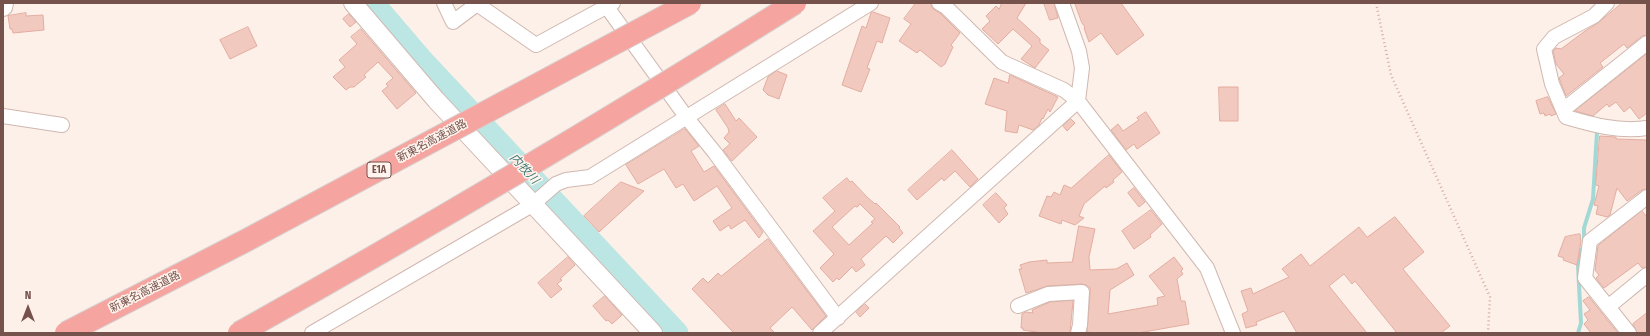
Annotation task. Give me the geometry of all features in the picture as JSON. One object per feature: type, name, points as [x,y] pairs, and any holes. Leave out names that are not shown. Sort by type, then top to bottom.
[{"type":"highway","name":"新東名高速道路","points":[[66,333],[252,238],[690,3]]},
{"type":"highway","points":[[238,333],[449,212],[707,58],[795,3]]},
{"type":"street","points":[[3,9],[5,8],[6,3]]},
{"type":"street","points":[[353,3],[436,100],[535,203],[652,333]]},
{"type":"street","points":[[444,3],[453,22],[477,4],[536,45],[608,4],[687,118],[715,153],[838,318]]},
{"type":"street","points":[[312,333],[535,203],[556,184],[566,180],[590,177],[871,3]]},
{"type":"street","points":[[939,3],[946,7],[1002,62],[1064,90],[1078,101],[1207,268],[1233,333]]},
{"type":"street","points":[[820,333],[1078,101],[1082,68],[1079,51],[1062,3]]},
{"type":"street","points":[[1607,3],[1594,16],[1554,37],[1544,49],[1552,84],[1566,117],[1598,126],[1631,130],[1647,127],[1644,123],[1647,120]]},
{"type":"street","points":[[1563,110],[1647,43]]},
{"type":"street","points":[[3,116],[62,125]]},
{"type":"street","points":[[1629,333],[1585,278],[1590,241],[1647,197]]},
{"type":"street","points":[[1608,307],[1647,275]]},
{"type":"street","points":[[1018,306],[1048,294],[1082,292],[1080,325],[1078,333]]},
{"type":"path","points":[[1376,3],[1391,75],[1490,297],[1488,333]]},
{"type":"building","points":[[916,3],[931,3],[932,8],[941,14],[960,33],[951,45],[953,47],[945,64],[941,67],[920,50],[917,53],[899,41],[911,24],[904,19]]},
{"type":"building","points":[[1002,3],[1026,3],[1017,18],[1040,39],[1040,43],[1049,50],[1035,68],[1021,59],[1032,46],[1013,29],[998,44],[982,29],[990,21],[986,16],[996,6],[999,9]]},
{"type":"building","points":[[1044,3],[1054,3],[1058,18],[1050,20]]},
{"type":"building","points":[[1075,3],[1121,3],[1144,35],[1117,55],[1101,33],[1089,42],[1084,28],[1085,27],[1082,23]]},
{"type":"building","points":[[1622,3],[1647,3],[1647,35],[1642,36],[1627,48],[1624,44],[1600,63],[1603,67],[1566,96],[1559,78],[1564,74],[1556,64],[1553,51],[1556,48],[1561,49],[1598,23]]},
{"type":"building","points":[[873,12],[890,18],[882,43],[877,41],[867,68],[870,69],[861,92],[842,85],[862,26],[866,28],[871,13]]},
{"type":"building","points":[[26,13],[26,16],[43,15],[44,30],[13,33],[12,29],[10,29],[8,16]]},
{"type":"building","points":[[349,14],[356,22],[350,27],[343,19]]},
{"type":"building","points":[[248,27],[257,46],[230,59],[220,40]]},
{"type":"building","points":[[361,29],[416,93],[397,109],[382,91],[388,86],[386,84],[393,78],[378,62],[364,75],[366,77],[354,87],[350,87],[346,90],[333,77],[345,67],[339,60],[357,44],[351,37]]},
{"type":"building","points":[[1647,54],[1647,113],[1639,119],[1630,107],[1624,112],[1616,102],[1609,107],[1607,104],[1593,116],[1575,111]]},
{"type":"building","points":[[777,71],[787,75],[779,99],[768,95],[763,90],[768,77]]},
{"type":"building","points":[[1010,75],[1058,97],[1050,112],[1048,109],[1039,125],[1033,130],[1019,125],[1017,133],[1005,131],[1007,111],[985,104],[994,78],[1008,83]]},
{"type":"building","points":[[1219,87],[1238,87],[1238,121],[1220,121]]},
{"type":"building","points":[[1548,97],[1556,114],[1545,116],[1544,113],[1540,114],[1536,101]]},
{"type":"building","points":[[725,104],[736,121],[739,118],[757,137],[732,161],[723,150],[730,144],[724,138],[729,132],[728,128],[716,110]]},
{"type":"building","points":[[1146,112],[1160,133],[1137,149],[1134,144],[1126,150],[1111,130],[1118,124],[1123,131],[1139,120],[1137,118]]},
{"type":"building","points":[[1071,119],[1075,123],[1067,131],[1063,126]]},
{"type":"building","points":[[685,129],[699,146],[691,151],[704,172],[714,166],[763,232],[759,238],[745,220],[731,229],[729,225],[720,231],[713,221],[732,208],[717,186],[694,201],[683,184],[676,188],[664,169],[638,184],[626,165]]},
{"type":"building","points":[[1600,136],[1616,137],[1616,139],[1647,140],[1647,189],[1642,190],[1627,201],[1617,188],[1610,215],[1607,217],[1596,214],[1598,206],[1594,205],[1599,186],[1596,185]]},
{"type":"building","points":[[952,150],[978,179],[970,187],[955,171],[944,181],[942,178],[917,200],[908,190]]},
{"type":"building","points":[[1109,155],[1122,172],[1113,180],[1114,182],[1106,188],[1105,186],[1084,204],[1079,216],[1084,218],[1075,225],[1062,220],[1061,224],[1039,216],[1047,196],[1051,197],[1054,192],[1060,195],[1064,185],[1071,188]]},
{"type":"building","points":[[847,178],[850,182],[852,181],[875,204],[876,203],[900,227],[899,228],[903,233],[893,243],[886,236],[861,259],[865,265],[856,272],[852,267],[839,280],[837,278],[833,282],[820,268],[834,254],[813,231],[835,211],[823,198]],"holes":[[[860,204],[875,219],[871,222],[873,223],[849,245],[832,227],[855,206],[857,207]]]},
{"type":"building","points":[[621,182],[644,191],[599,232],[584,216]]},
{"type":"building","points":[[1134,188],[1145,202],[1139,207],[1128,193]]},
{"type":"building","points":[[996,193],[1007,205],[1004,208],[1008,214],[999,223],[983,205]]},
{"type":"building","points":[[1151,210],[1162,224],[1150,235],[1151,237],[1134,249],[1122,231]]},
{"type":"building","points":[[1642,211],[1647,217],[1647,267],[1642,268],[1638,263],[1604,288],[1596,278],[1599,275],[1595,270],[1598,246]]},
{"type":"building","points":[[1395,217],[1424,252],[1403,269],[1450,326],[1441,333],[1397,333],[1355,281],[1352,284],[1344,274],[1329,286],[1367,333],[1297,333],[1284,311],[1256,322],[1257,325],[1246,328],[1242,314],[1248,311],[1241,291],[1251,288],[1253,294],[1289,277],[1282,269],[1301,254],[1310,266],[1359,227],[1367,237]]},
{"type":"building","points":[[1079,226],[1095,229],[1089,257],[1090,270],[1116,269],[1127,263],[1134,275],[1110,290],[1108,314],[1158,305],[1157,298],[1165,296],[1149,276],[1174,257],[1183,269],[1181,271],[1183,274],[1177,279],[1181,301],[1185,301],[1189,324],[1138,333],[1087,332],[1090,288],[1086,285],[1048,286],[1026,293],[1019,269],[1022,269],[1020,265],[1029,262],[1047,260],[1047,263],[1072,262]]},
{"type":"building","points":[[1580,234],[1581,241],[1577,265],[1563,260],[1564,258],[1558,256],[1565,237]]},
{"type":"building","points":[[768,239],[826,316],[812,330],[792,307],[770,328],[775,333],[734,333],[692,289],[703,278],[708,283],[718,273],[721,276]]},
{"type":"building","points":[[568,257],[575,265],[560,279],[562,280],[557,284],[562,289],[551,298],[538,283]]},
{"type":"building","points":[[605,296],[622,315],[612,324],[608,320],[606,321],[593,306]]},
{"type":"building","points":[[1589,297],[1618,333],[1591,333],[1584,324],[1588,320],[1584,314],[1590,310],[1583,301]]},
{"type":"building","points":[[1073,301],[1070,333],[1042,333],[1023,330],[1023,328],[1021,328],[1022,314],[1026,312],[1033,313],[1032,310],[1050,302]]},
{"type":"building","points":[[865,304],[869,308],[860,317],[856,312]]},
{"type":"building","points":[[1647,313],[1647,333],[1637,333],[1633,324]]},
{"type":"waterway","name":"内牧川","points":[[373,3],[420,58],[677,333]]},
{"type":"waterway","points":[[1584,242],[1584,228],[1593,199],[1597,132]]},
{"type":"waterway","points":[[1578,333],[1581,323],[1578,266],[1582,249]]}]
